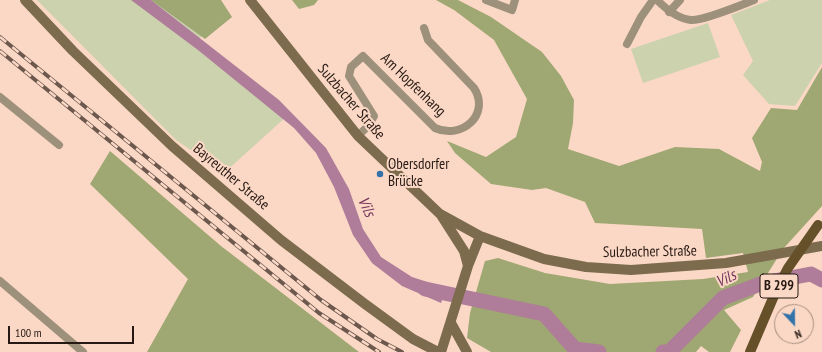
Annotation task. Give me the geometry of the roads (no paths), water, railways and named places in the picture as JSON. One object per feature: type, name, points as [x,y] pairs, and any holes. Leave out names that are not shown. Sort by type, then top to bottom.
[{"type":"main road","name":"Bayreuther Straße","points":[[25,0],[73,51],[172,146],[281,240],[413,339],[438,352]]},
{"type":"main road","name":"Sulzbacher Straße","points":[[250,0],[358,136],[440,214],[464,251],[468,266]]},
{"type":"main road","name":"Sulzbacher Straße","points":[[440,214],[480,236],[544,258],[586,267],[631,270],[726,263],[822,246]]},
{"type":"main road","name":"B 299","points":[[750,352],[776,291],[788,268],[818,226]]},
{"type":"main road","points":[[441,352],[468,266],[480,236]]},
{"type":"main road","points":[[451,323],[467,352]]},
{"type":"street","points":[[486,0],[512,10],[516,0]]},
{"type":"street","points":[[627,44],[641,17],[653,0]]},
{"type":"street","points":[[657,0],[669,12],[691,20],[754,0]]},
{"type":"street","points":[[669,12],[680,0]]},
{"type":"street","name":"Am Hopfenhang","points":[[358,136],[369,125],[374,116],[349,76],[350,67],[364,56],[435,128],[448,132],[465,127],[473,122],[478,113],[480,103],[478,94],[428,40],[424,28]]},
{"type":"street","points":[[0,97],[59,145]]},
{"type":"street","points":[[0,281],[83,352]]},
{"type":"waterway","name":"Vils","points":[[663,352],[669,352],[723,298],[763,283],[811,274],[822,280]]},
{"type":"waterway","name":"Vils","points":[[425,289],[544,314],[575,349],[599,352]]},
{"type":"railway","points":[[0,37],[321,300],[377,339],[402,352]]},
{"type":"railway","points":[[0,51],[319,313],[379,352]]},
{"type":"place","name":"Obersdorfer Brücke","points":[[380,174]]}]
